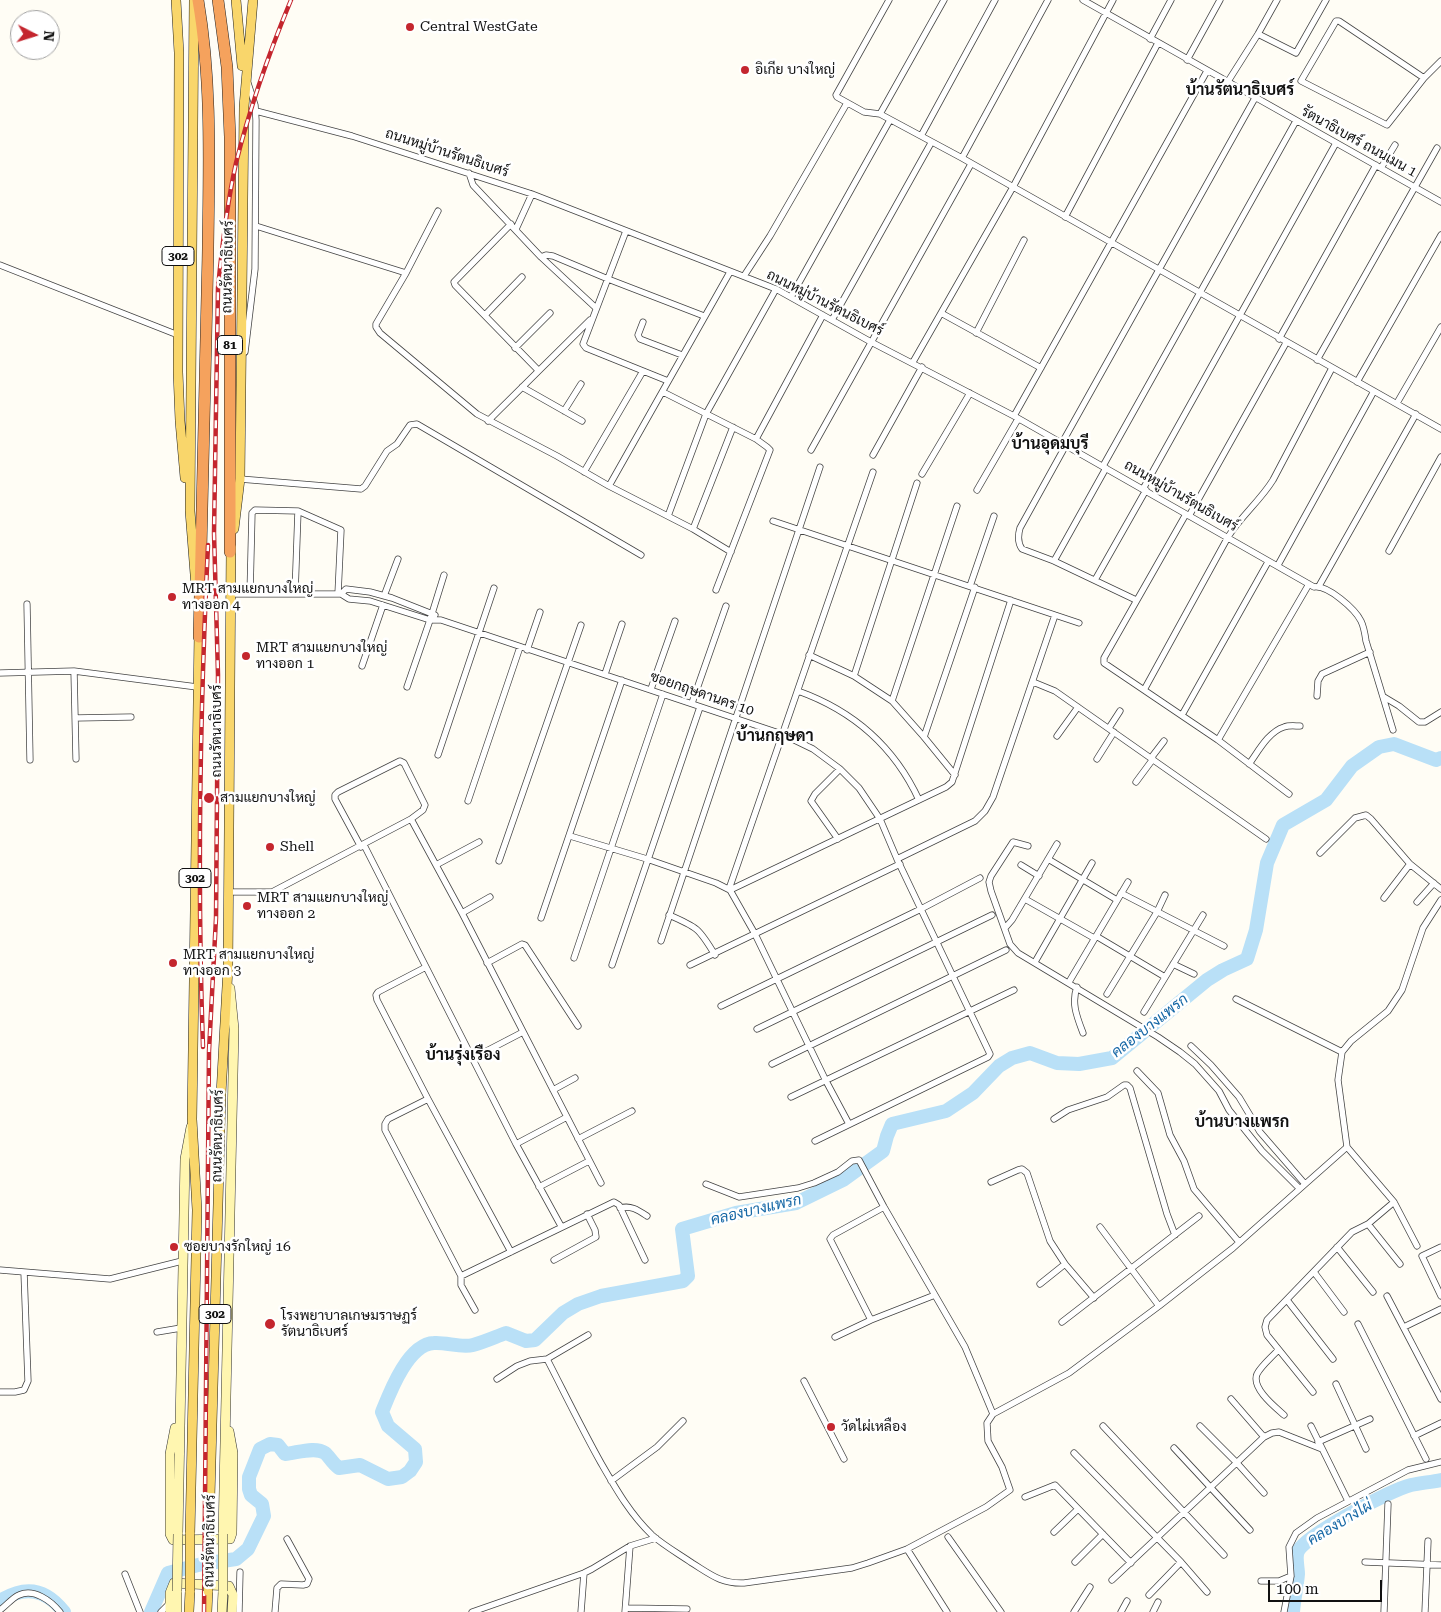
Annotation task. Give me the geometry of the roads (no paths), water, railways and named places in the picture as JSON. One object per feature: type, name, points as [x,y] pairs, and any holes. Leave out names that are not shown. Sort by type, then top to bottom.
[{"type":"highway","name":"81","points":[[198,0],[206,54],[209,107],[199,637]]},
{"type":"highway","name":"81","points":[[218,0],[226,67],[230,137],[230,552]]},
{"type":"main road","name":"302","points":[[176,0],[179,53],[178,334],[180,421],[190,510]]},
{"type":"main road","points":[[190,510],[194,0]]},
{"type":"main road","name":"302","points":[[236,0],[244,91]]},
{"type":"main road","points":[[244,91],[253,0]]},
{"type":"main road","name":"ถนนรัตนาธิเบศร์","points":[[208,1612],[221,1094],[228,968],[230,552],[240,478],[244,91]]},
{"type":"main road","name":"ถนนรัตนาธิเบศร์","points":[[190,510],[199,637],[192,1120],[197,1210],[190,1612]]},
{"type":"main road","name":"ถนนรัตนาธิเบศร์","points":[[222,1612],[234,1029],[228,968]]},
{"type":"main road","name":"ถนนรัตนาธิเบศร์","points":[[177,1612],[179,1405],[185,1159],[192,1120]]},
{"type":"main road","points":[[179,1405],[170,1454],[170,1534],[173,1540],[230,1540],[232,1533],[233,1453],[225,1406]]},
{"type":"main road","points":[[170,1607],[170,1592],[174,1583],[229,1586],[233,1595],[232,1612]]},
{"type":"street","points":[[889,0],[836,95],[837,97],[864,112],[880,114],[921,136],[930,143],[962,158],[1286,343],[1440,427]]},
{"type":"street","points":[[880,114],[944,0]]},
{"type":"street","points":[[921,136],[996,0]]},
{"type":"street","points":[[962,158],[1048,0]]},
{"type":"street","name":"รัตนาธิเบศร์ ถนนเมน 1","points":[[1083,0],[1441,202]]},
{"type":"street","points":[[913,362],[1013,187],[1113,0]]},
{"type":"street","points":[[1150,38],[1171,0]]},
{"type":"street","points":[[1187,60],[1220,0]]},
{"type":"street","points":[[1227,82],[1277,0]]},
{"type":"street","points":[[1258,34],[1296,53],[1326,0]]},
{"type":"street","points":[[1424,78],[1339,21],[1333,23],[1301,81],[1387,126],[1424,78],[1441,60]]},
{"type":"street","points":[[1064,217],[1158,43]]},
{"type":"street","points":[[977,490],[1041,368],[1207,71]]},
{"type":"street","points":[[240,380],[253,292],[256,226],[256,112],[245,76]]},
{"type":"street","points":[[1136,600],[1095,580],[1022,549],[1018,542],[1018,535],[1064,444],[1255,98]]},
{"type":"street","points":[[744,276],[770,236],[847,103]]},
{"type":"street","name":"ถนนหมู่บ้านรัตนธิเบศร์","points":[[256,112],[352,136],[532,194],[744,276],[776,289],[871,342],[913,362],[1016,417],[1228,537],[1268,562],[1278,565],[1309,584],[1319,586],[1340,598],[1355,611],[1364,627],[1393,730]]},
{"type":"street","points":[[791,297],[890,120]]},
{"type":"street","points":[[1054,562],[1199,293],[1296,121]]},
{"type":"street","points":[[832,320],[930,143]]},
{"type":"street","points":[[1095,580],[1336,143]]},
{"type":"street","points":[[1279,338],[1378,167],[1395,145]]},
{"type":"street","points":[[1317,360],[1416,187],[1436,148]]},
{"type":"street","points":[[811,450],[971,164]]},
{"type":"street","points":[[469,173],[473,185],[541,257],[596,308]]},
{"type":"street","points":[[516,229],[532,194]]},
{"type":"street","points":[[438,211],[406,273],[376,324],[377,331],[457,398],[488,421],[693,529],[731,552]]},
{"type":"street","points":[[511,224],[454,282],[538,370]]},
{"type":"street","points":[[256,226],[406,273]]},
{"type":"street","points":[[626,231],[583,341],[584,346],[668,381]]},
{"type":"street","points":[[1357,382],[1441,235]]},
{"type":"street","points":[[976,333],[1024,240]]},
{"type":"street","points":[[541,257],[553,256],[704,316]]},
{"type":"street","points":[[0,265],[178,334]]},
{"type":"street","points":[[609,486],[730,272]]},
{"type":"street","points":[[485,315],[522,277]]},
{"type":"street","points":[[668,516],[706,414],[776,289]]},
{"type":"street","points":[[941,313],[1041,368]]},
{"type":"street","points":[[515,348],[550,314]]},
{"type":"street","points":[[756,439],[823,315]]},
{"type":"street","points":[[488,421],[592,318]]},
{"type":"street","points":[[643,322],[638,335],[640,339],[682,355]]},
{"type":"street","points":[[1397,403],[1441,327]]},
{"type":"street","points":[[1286,343],[1188,515],[1136,600],[1104,658],[1104,663],[1218,740],[1289,794]]},
{"type":"street","points":[[874,455],[922,368]]},
{"type":"street","points":[[1144,690],[1228,537],[1273,480],[1332,368]]},
{"type":"street","points":[[584,472],[643,371]]},
{"type":"street","points":[[564,411],[581,384]]},
{"type":"street","points":[[522,387],[582,421]]},
{"type":"street","points":[[663,392],[756,439],[770,450],[716,590]]},
{"type":"street","points":[[1278,565],[1374,392]]},
{"type":"street","points":[[922,474],[970,393]]},
{"type":"street","points":[[1319,586],[1416,414]]},
{"type":"street","points":[[240,478],[361,489],[387,451],[398,444],[410,426],[417,424],[641,556]]},
{"type":"street","points":[[693,529],[733,427]]},
{"type":"street","points":[[1389,551],[1441,457]]},
{"type":"street","points":[[660,941],[820,467]]},
{"type":"street","points":[[729,889],[873,472]]},
{"type":"street","points":[[854,676],[917,483]]},
{"type":"street","points":[[892,701],[957,506]]},
{"type":"street","points":[[250,594],[252,511],[255,510],[298,511],[341,530],[339,594]]},
{"type":"street","points":[[295,594],[298,511]]},
{"type":"street","points":[[924,737],[994,516]]},
{"type":"street","points":[[773,521],[1079,623]]},
{"type":"street","points":[[384,596],[398,559]]},
{"type":"street","points":[[1182,715],[1268,562]]},
{"type":"street","points":[[407,687],[444,576]]},
{"type":"street","points":[[1218,740],[1309,584]]},
{"type":"street","points":[[438,755],[494,588]]},
{"type":"street","name":"ซอยกฤษดานคร 10","points":[[339,594],[346,589],[370,592],[433,613],[441,620]]},
{"type":"street","name":"ซอยกฤษดานคร 10","points":[[230,594],[339,594],[349,599],[383,604],[430,620],[441,620],[782,734],[813,749],[840,769],[859,788],[880,819],[898,862],[990,1054],[988,1057],[849,1124]]},
{"type":"street","points":[[729,889],[880,819],[946,787],[952,782],[1011,600]]},
{"type":"street","points":[[27,604],[30,760]]},
{"type":"street","points":[[362,666],[383,604]]},
{"type":"street","points":[[692,704],[726,606]]},
{"type":"street","points":[[528,650],[540,612]]},
{"type":"street","points":[[690,965],[898,862],[975,821],[985,811],[993,797],[1055,615]]},
{"type":"street","points":[[651,689],[675,621]]},
{"type":"street","points":[[605,674],[622,624]]},
{"type":"street","points":[[499,861],[581,625]]},
{"type":"street","points":[[468,802],[520,647]]},
{"type":"street","points":[[1318,696],[1318,681],[1322,674],[1370,652]]},
{"type":"street","points":[[809,655],[854,676],[892,701],[955,775]]},
{"type":"street","points":[[74,671],[76,760]]},
{"type":"street","points":[[0,673],[74,671],[197,687]]},
{"type":"street","points":[[541,918],[622,680]]},
{"type":"street","points":[[1033,682],[1055,691],[1078,706],[1266,839]]},
{"type":"street","points":[[798,691],[836,707],[865,727],[910,780],[919,800]]},
{"type":"street","points":[[574,958],[663,694]]},
{"type":"street","points":[[1384,698],[1399,706],[1419,722],[1425,722],[1441,712]]},
{"type":"street","points":[[612,965],[700,706]]},
{"type":"street","points":[[1058,736],[1078,706]]},
{"type":"street","points":[[1097,759],[1120,711]]},
{"type":"street","points":[[75,718],[132,717]]},
{"type":"street","points":[[1249,764],[1262,745],[1277,731],[1283,727],[1300,726]]},
{"type":"street","points":[[1136,782],[1164,741]]},
{"type":"street","points":[[229,892],[269,893],[362,846],[423,810],[425,805],[404,763],[400,761],[338,792],[335,795],[335,799],[362,846],[516,1144],[561,1226]]},
{"type":"street","points":[[838,839],[812,801],[815,794],[840,769]]},
{"type":"street","points":[[1320,853],[1355,818],[1366,815],[1372,819],[1410,864],[1441,889]]},
{"type":"street","points":[[410,819],[462,913],[601,1183]]},
{"type":"street","points":[[570,836],[647,859],[729,889],[755,934],[826,1081],[849,1124],[815,1141]]},
{"type":"street","points":[[436,865],[479,842]]},
{"type":"street","points":[[1028,846],[1012,842],[990,876],[989,886],[1013,948],[1140,1026],[1195,1064],[1219,1091],[1229,1110],[1262,1151],[1302,1186]]},
{"type":"street","points":[[1005,928],[1012,920],[1058,844]]},
{"type":"street","points":[[1048,859],[1117,900]]},
{"type":"street","points":[[1035,962],[1092,864]]},
{"type":"street","points":[[1384,898],[1410,864]]},
{"type":"street","points":[[1021,865],[1038,876]]},
{"type":"street","points":[[721,1006],[921,909],[980,878]]},
{"type":"street","points":[[1068,982],[1128,882]]},
{"type":"street","points":[[1417,902],[1434,883]]},
{"type":"street","points":[[1121,893],[1224,946]]},
{"type":"street","points":[[1108,994],[1157,912],[1165,895]]},
{"type":"street","points":[[462,913],[490,897]]},
{"type":"street","points":[[1025,898],[1165,977]]},
{"type":"street","points":[[1417,1246],[1394,1202],[1347,1147],[1338,1080],[1342,1052],[1351,1041],[1388,1011],[1402,990],[1424,928],[1441,900]]},
{"type":"street","points":[[757,1029],[992,914]]},
{"type":"street","points":[[669,915],[696,927],[715,954]]},
{"type":"street","points":[[1144,1012],[1202,915]]},
{"type":"street","points":[[487,963],[522,944],[525,945],[578,1026]]},
{"type":"street","points":[[772,1064],[1006,950]]},
{"type":"street","points":[[1173,964],[1194,974]]},
{"type":"street","points":[[426,967],[378,992],[376,995],[377,1000],[511,1252]]},
{"type":"street","points":[[1077,987],[1074,1003],[1083,1033]]},
{"type":"street","points":[[791,1097],[1014,990]]},
{"type":"street","points":[[1236,999],[1342,1052]]},
{"type":"street","points":[[473,1058],[523,1032]]},
{"type":"street","points":[[1191,1046],[1211,1065],[1239,1098],[1260,1132],[1302,1186]]},
{"type":"street","points":[[1137,1072],[1158,1094],[1170,1134],[1184,1161],[1194,1189],[1239,1242]]},
{"type":"street","points":[[553,1090],[575,1078]]},
{"type":"street","points":[[1054,1119],[1068,1110],[1104,1098],[1127,1085],[1130,1088],[1175,1236]]},
{"type":"street","points":[[428,1099],[388,1119],[384,1124],[385,1130],[461,1276],[461,1285],[475,1310]]},
{"type":"street","points":[[578,1139],[632,1111]]},
{"type":"street","points":[[516,1144],[567,1117]]},
{"type":"street","points":[[547,1359],[611,1481],[633,1514],[656,1538],[718,1579],[730,1583],[744,1583],[852,1568],[907,1549],[986,1507],[1010,1490],[1002,1467],[988,1441],[986,1423],[993,1414],[1069,1373],[1159,1306],[1239,1242],[1347,1147]]},
{"type":"street","points":[[706,1184],[739,1197],[798,1188],[838,1172],[852,1161],[860,1160],[884,1207],[965,1347],[993,1414]]},
{"type":"street","points":[[539,1187],[590,1161]]},
{"type":"street","points":[[991,1182],[1018,1170],[1027,1173],[1050,1241],[1094,1298]]},
{"type":"street","points":[[461,1276],[614,1202],[619,1205],[645,1260]]},
{"type":"street","points":[[1313,1392],[1278,1350],[1267,1335],[1264,1327],[1267,1320],[1352,1232],[1368,1224],[1394,1202]]},
{"type":"street","points":[[620,1208],[626,1206],[634,1208],[647,1216]]},
{"type":"street","points":[[871,1320],[830,1239],[833,1235],[884,1207]]},
{"type":"street","points":[[554,1260],[596,1237],[595,1230],[587,1214]]},
{"type":"street","points":[[1062,1322],[1199,1216]]},
{"type":"street","points":[[1368,1224],[1400,1264]]},
{"type":"street","points":[[1100,1227],[1159,1306]]},
{"type":"street","points":[[1337,1247],[1373,1292]]},
{"type":"street","points":[[1441,1247],[1422,1256],[1441,1296]]},
{"type":"street","points":[[0,1270],[110,1279],[182,1261]]},
{"type":"street","points":[[1040,1284],[1066,1264]]},
{"type":"street","points":[[0,1392],[24,1390],[28,1381],[24,1272]]},
{"type":"street","points":[[1314,1272],[1344,1312]]},
{"type":"street","points":[[835,1337],[871,1320],[935,1295]]},
{"type":"street","points":[[1387,1296],[1441,1399]]},
{"type":"street","points":[[1287,1300],[1333,1360]]},
{"type":"street","points":[[1404,1327],[1441,1309]]},
{"type":"street","points":[[1358,1324],[1426,1459]]},
{"type":"street","points":[[156,1332],[181,1328]]},
{"type":"street","points":[[496,1378],[523,1364],[547,1359],[588,1335]]},
{"type":"street","points":[[1278,1350],[1257,1374],[1256,1381],[1261,1392],[1284,1415]]},
{"type":"street","points":[[804,1381],[844,1458]]},
{"type":"street","points":[[1336,1384],[1366,1449]]},
{"type":"street","points":[[1231,1399],[1264,1437]]},
{"type":"street","points":[[1318,1442],[1370,1419]]},
{"type":"street","points":[[611,1481],[657,1447],[683,1421]]},
{"type":"street","points":[[1414,1436],[1441,1422]]},
{"type":"street","points":[[1102,1426],[1224,1555]]},
{"type":"street","points":[[1200,1426],[1264,1493]]},
{"type":"street","points":[[1311,1426],[1348,1501]]},
{"type":"street","points":[[1112,1580],[1264,1437],[1279,1432],[1322,1449]]},
{"type":"street","points":[[1174,1448],[1250,1530]]},
{"type":"street","points":[[1074,1453],[1181,1562],[1207,1592]]},
{"type":"street","points":[[1284,1612],[1291,1576],[1289,1547],[1296,1533],[1312,1521],[1408,1470],[1441,1462]]},
{"type":"street","points":[[1025,1497],[1055,1484],[1131,1563]]},
{"type":"street","points":[[1384,1612],[1388,1504]]},
{"type":"street","points":[[1054,1532],[1078,1509]]},
{"type":"street","points":[[1075,1562],[1103,1534]]},
{"type":"street","points":[[948,1537],[1001,1612]]},
{"type":"street","points":[[275,1612],[277,1588],[281,1584],[303,1585],[307,1584],[309,1579],[287,1538]]},
{"type":"street","points":[[472,1612],[592,1570],[630,1546],[656,1538]]},
{"type":"street","points":[[1425,1612],[1428,1541]]},
{"type":"street","points":[[630,1546],[625,1610],[672,1610],[687,1608]]},
{"type":"street","points":[[907,1549],[947,1612]]},
{"type":"street","points":[[1149,1595],[1181,1562]]},
{"type":"street","points":[[1365,1562],[1441,1565]]},
{"type":"street","points":[[240,1572],[240,1612]]},
{"type":"street","points":[[581,1612],[584,1573]]},
{"type":"street","points":[[125,1574],[140,1612]]},
{"type":"street","points":[[1261,1581],[1278,1581],[1291,1576]]},
{"type":"street","points":[[1074,1612],[1090,1587]]},
{"type":"street","points":[[0,1610],[19,1595],[35,1594],[54,1604],[60,1612]]},
{"type":"street","points":[[1121,1612],[1127,1601]]},
{"type":"street","points":[[1153,1612],[1158,1602]]},
{"type":"street","points":[[161,1612],[170,1607]]},
{"type":"waterway","name":"คลองบางแพรก","points":[[151,1612],[168,1573],[202,1564],[236,1559],[248,1549],[264,1516],[262,1504],[251,1495],[249,1489],[249,1477],[260,1449],[270,1444],[278,1445],[285,1454],[316,1450],[325,1453],[339,1468],[360,1465],[388,1479],[402,1477],[410,1471],[416,1462],[415,1449],[388,1426],[382,1412],[401,1370],[416,1351],[425,1345],[434,1343],[468,1346],[506,1333],[526,1341],[535,1340],[563,1313],[578,1304],[601,1296],[683,1281],[688,1276],[682,1229],[736,1213],[796,1203],[843,1180],[883,1151],[892,1124],[946,1111],[973,1093],[999,1066],[1012,1058],[1030,1053],[1057,1063],[1079,1064],[1112,1058],[1207,980],[1247,959],[1256,930],[1267,863],[1283,825],[1326,800],[1352,766],[1379,747],[1394,744],[1436,760],[1441,758]]},
{"type":"waterway","name":"คลองบางไผ่","points":[[1293,1612],[1298,1574],[1297,1553],[1305,1543],[1332,1524],[1386,1495],[1411,1485],[1441,1480]]},
{"type":"waterway","name":"คลองบางแพรก","points":[[0,1601],[18,1593],[26,1591],[35,1592],[50,1598],[64,1612]]},
{"type":"railway","points":[[204,1612],[209,1051],[216,918],[218,675],[214,533],[218,288],[225,225],[236,163],[260,80],[291,0]]},
{"type":"railway","points":[[203,1047],[200,922],[200,796],[208,545]]},
{"type":"place","name":"Central WestGate","points":[[410,27]]},
{"type":"place","name":"อิเกีย บางใหญ่","points":[[745,70]]},
{"type":"place","name":"MRT สามแยกบางใหญ่ ทางออก 4","points":[[172,597]]},
{"type":"place","name":"MRT สามแยกบางใหญ่ ทางออก 1","points":[[246,656]]},
{"type":"place","name":"สามแยกบางใหญ่","points":[[209,798]]},
{"type":"place","name":"Shell","points":[[270,847]]},
{"type":"place","name":"MRT สามแยกบางใหญ่ ทางออก 2","points":[[247,906]]},
{"type":"place","name":"MRT สามแยกบางใหญ่ ทางออก 3","points":[[173,963]]},
{"type":"place","name":"ซอยบางรักใหญ่ 16","points":[[174,1247]]},
{"type":"place","name":"โรงพยาบาลเกษมราษฏร์ รัตนาธิเบศร์","points":[[270,1324]]},
{"type":"place","name":"วัดไผ่เหลือง","points":[[831,1427]]},
{"type":"district","name":"บ้านรัตนาธิเบศร์","points":[[1240,90]]},
{"type":"district","name":"บ้านอุดมบุรี","points":[[1050,444]]},
{"type":"district","name":"บ้านกฤษดา","points":[[775,736]]},
{"type":"district","name":"บ้านรุ่งเรือง","points":[[463,1055]]},
{"type":"district","name":"บ้านบางแพรก","points":[[1242,1122]]}]
